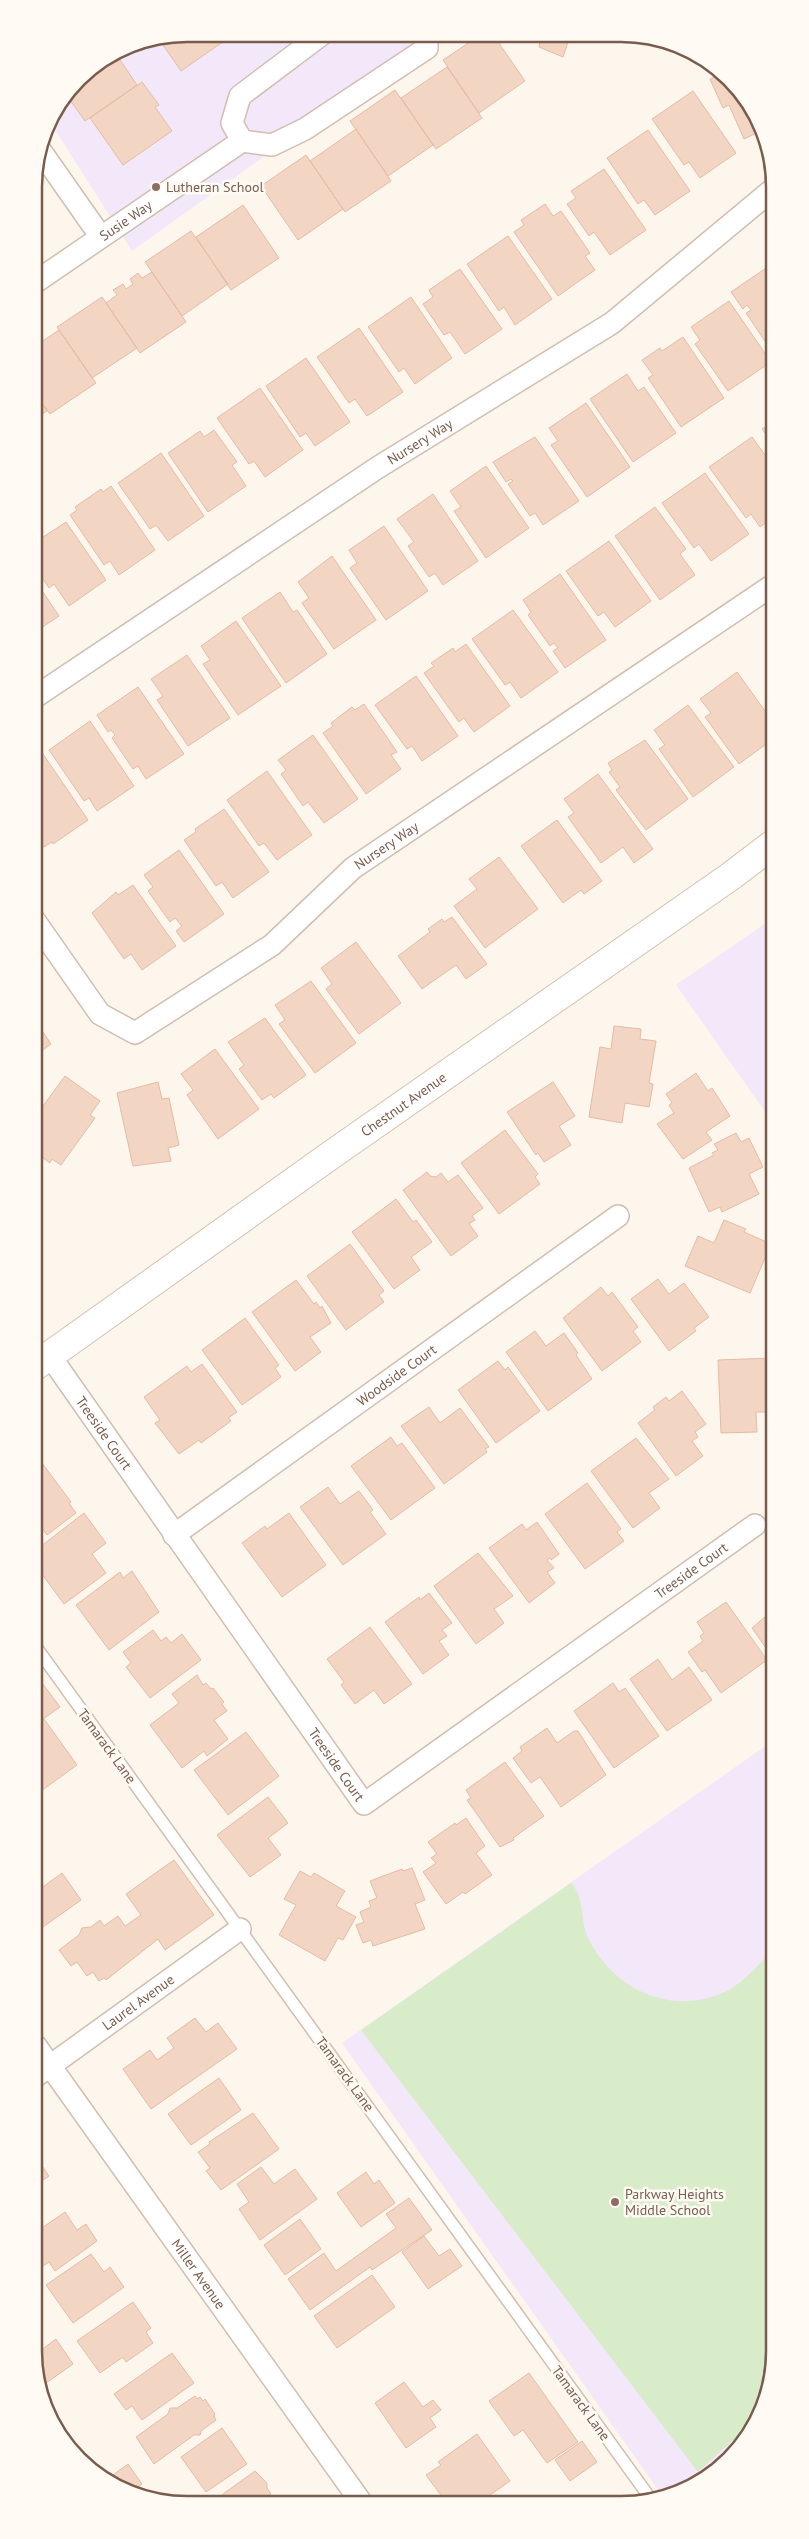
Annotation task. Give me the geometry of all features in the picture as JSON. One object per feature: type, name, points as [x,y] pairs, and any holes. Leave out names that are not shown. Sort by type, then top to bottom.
[{"type":"main road","name":"Chestnut Avenue","points":[[43,1361],[339,1149],[731,876],[766,849]]},
{"type":"street","points":[[310,43],[240,96],[232,123],[242,141],[272,145],[305,129],[427,48],[427,43]]},
{"type":"street","name":"Susie Way","points":[[43,276],[242,141]]},
{"type":"street","points":[[46,158],[101,237]]},
{"type":"street","name":"Nursery Way","points":[[43,692],[377,468],[612,323],[766,195]]},
{"type":"street","name":"Nursery Way","points":[[43,932],[100,1014],[135,1033],[272,945],[353,868],[766,590]]},
{"type":"street","name":"Woodside Court","points":[[174,1535],[618,1216]]},
{"type":"street","name":"Treeside Court","points":[[43,1361],[174,1535],[364,1804],[755,1525]]},
{"type":"street","name":"Laurel Avenue","points":[[44,2071],[240,1930]]},
{"type":"street","name":"Miller Avenue","points":[[44,2071],[357,2496]]},
{"type":"lane","name":"Tamarack Lane","points":[[43,1657],[647,2494]]},
{"type":"shaded area","name":"Lutheran School","points":[[423,43],[132,251],[55,130],[72,99],[99,72],[123,57],[141,50],[168,44]]},
{"type":"shaded area","points":[[766,923],[766,1113],[676,985]]},
{"type":"shaded area","name":"Parkway Heights Middle School","points":[[766,1746],[766,2361],[762,2389],[747,2424],[731,2447],[717,2461],[686,2482],[659,2491],[342,2043]]},
{"type":"green space","name":"Parkway Heights Middle School","points":[[571,1883],[579,1896],[586,1933],[601,1959],[615,1974],[632,1987],[651,1996],[691,2001],[712,1997],[738,1984],[766,1957],[766,2361],[764,2380],[755,2407],[742,2432],[698,2472],[361,2030]]},
{"type":"building","points":[[221,43],[181,71],[163,45]]},
{"type":"building","points":[[468,43],[499,43],[525,81],[479,113],[443,60]]},
{"type":"building","points":[[540,43],[568,43],[563,57],[539,47]]},
{"type":"building","points":[[120,59],[137,85],[85,121],[71,101],[92,78]]},
{"type":"building","points":[[447,67],[482,118],[436,149],[401,98]]},
{"type":"building","points":[[715,77],[737,99],[756,134],[744,139],[729,105],[723,108],[710,79]]},
{"type":"building","points":[[142,82],[159,105],[155,107],[172,131],[123,165],[90,118]]},
{"type":"building","points":[[395,90],[433,145],[388,176],[350,121]]},
{"type":"building","points":[[693,91],[736,153],[700,178],[689,162],[684,165],[652,119]]},
{"type":"building","points":[[356,129],[391,181],[345,212],[310,161]]},
{"type":"building","points":[[648,130],[690,191],[655,215],[644,200],[638,204],[607,158]]},
{"type":"building","points":[[306,155],[343,209],[298,240],[261,186]]},
{"type":"building","points":[[604,169],[646,230],[610,255],[594,232],[589,236],[567,204],[576,198],[571,191]]},
{"type":"building","points":[[545,204],[553,216],[561,211],[590,253],[585,256],[595,270],[558,296],[514,232],[524,225],[521,220]]},
{"type":"building","points":[[243,205],[279,258],[231,290],[196,237]]},
{"type":"building","points":[[191,231],[228,284],[182,316],[145,262]]},
{"type":"building","points":[[508,236],[552,299],[515,325],[504,307],[499,311],[467,264]]},
{"type":"building","points":[[766,268],[766,343],[746,313],[751,310],[747,305],[743,309],[731,292]]},
{"type":"building","points":[[460,269],[502,329],[465,354],[450,332],[444,335],[423,304],[433,297],[429,290]]},
{"type":"building","points":[[152,272],[186,322],[140,353],[106,303],[117,295],[113,290],[123,284],[126,289],[133,284],[130,279],[138,273],[142,278]]},
{"type":"building","points":[[102,297],[137,348],[92,378],[57,327]]},
{"type":"building","points":[[411,297],[452,358],[415,384],[404,368],[399,372],[368,327]]},
{"type":"building","points":[[729,301],[766,355],[766,365],[728,391],[695,344],[700,340],[691,327]]},
{"type":"building","points":[[359,328],[403,392],[367,416],[355,399],[349,403],[317,357]]},
{"type":"building","points":[[59,330],[96,383],[50,414],[43,404],[43,341]]},
{"type":"building","points":[[683,337],[724,398],[681,427],[648,378],[653,375],[642,360],[660,348],[662,351]]},
{"type":"building","points":[[306,358],[350,422],[315,446],[306,433],[300,437],[266,386]]},
{"type":"building","points":[[627,374],[638,391],[644,387],[676,433],[633,462],[590,399]]},
{"type":"building","points":[[260,388],[303,450],[265,477],[254,461],[249,464],[217,418]]},
{"type":"building","points":[[586,403],[630,467],[587,497],[551,445],[558,441],[549,428]]},
{"type":"building","points":[[43,405],[47,411],[43,413]]},
{"type":"building","points":[[766,426],[766,434],[762,429]]},
{"type":"building","points":[[214,430],[237,462],[232,465],[246,486],[208,512],[168,453],[200,431],[204,437]]},
{"type":"building","points":[[535,437],[579,501],[543,525],[535,513],[530,516],[508,484],[513,481],[511,479],[506,482],[493,462]]},
{"type":"building","points":[[752,437],[766,456],[766,523],[760,527],[751,514],[746,518],[709,467]]},
{"type":"building","points":[[161,453],[204,516],[168,541],[156,525],[150,529],[118,483]]},
{"type":"building","points":[[486,466],[529,528],[486,558],[454,511],[461,507],[450,491]]},
{"type":"building","points":[[705,473],[749,534],[711,561],[699,544],[694,548],[662,503]]},
{"type":"building","points":[[111,486],[155,550],[119,575],[110,561],[104,565],[70,515],[77,510],[75,507],[101,489],[103,492]]},
{"type":"building","points":[[433,494],[478,561],[443,585],[435,573],[429,577],[408,546],[414,542],[397,519]]},
{"type":"building","points":[[655,507],[686,549],[680,554],[695,575],[660,600],[615,536]]},
{"type":"building","points":[[66,522],[106,580],[69,606],[54,584],[49,588],[43,579],[43,537]]},
{"type":"building","points":[[384,526],[428,591],[386,620],[350,568],[357,563],[349,550]]},
{"type":"building","points":[[609,541],[651,601],[615,627],[604,612],[598,616],[566,571]]},
{"type":"building","points":[[332,556],[376,620],[334,649],[302,603],[309,598],[298,582]]},
{"type":"building","points":[[560,574],[606,640],[565,668],[553,651],[558,648],[554,643],[550,646],[528,615],[531,612],[523,600]]},
{"type":"building","points":[[43,592],[59,616],[43,627]]},
{"type":"building","points":[[280,592],[293,612],[297,610],[327,654],[286,683],[242,618]]},
{"type":"building","points":[[513,610],[558,672],[521,698],[510,682],[505,685],[472,639]]},
{"type":"building","points":[[236,621],[281,686],[238,715],[203,664],[210,660],[201,646]]},
{"type":"building","points":[[466,644],[510,706],[474,732],[464,718],[459,722],[424,673],[434,666],[431,663],[453,648],[455,652]]},
{"type":"building","points":[[187,655],[230,718],[188,746],[157,700],[163,696],[151,679]]},
{"type":"building","points":[[737,672],[766,712],[766,744],[739,764],[705,717],[711,713],[700,699]]},
{"type":"building","points":[[416,676],[458,736],[422,761],[412,746],[407,749],[375,705]]},
{"type":"building","points":[[138,687],[184,754],[146,779],[138,766],[133,769],[112,738],[115,735],[111,730],[108,732],[97,715]]},
{"type":"building","points":[[364,704],[397,752],[391,755],[401,769],[366,794],[323,733],[333,726],[331,723],[352,707],[355,710]]},
{"type":"building","points":[[688,705],[734,767],[693,797],[659,749],[665,745],[654,730]]},
{"type":"building","points":[[90,721],[134,786],[97,811],[89,798],[84,801],[49,750]]},
{"type":"building","points":[[313,735],[358,799],[324,823],[308,802],[303,806],[281,774],[286,770],[278,760]]},
{"type":"building","points":[[645,740],[688,799],[646,830],[616,790],[620,787],[609,772],[612,770],[608,763]]},
{"type":"building","points":[[43,754],[88,820],[53,844],[52,842],[44,847]]},
{"type":"building","points":[[267,771],[312,835],[277,860],[264,843],[259,846],[227,800]]},
{"type":"building","points":[[598,774],[653,849],[634,863],[623,847],[601,863],[568,817],[574,813],[564,799]]},
{"type":"building","points":[[224,809],[269,872],[233,898],[222,882],[216,886],[184,840],[196,832],[195,829]]},
{"type":"building","points":[[557,820],[602,881],[584,894],[581,890],[563,903],[521,846]]},
{"type":"building","points":[[179,850],[224,914],[184,942],[176,931],[182,926],[175,918],[170,922],[148,891],[153,887],[144,875]]},
{"type":"building","points":[[499,857],[538,909],[485,948],[454,906],[477,889],[469,879]]},
{"type":"building","points":[[133,885],[176,946],[142,970],[131,954],[124,959],[92,913],[116,892],[118,895]]},
{"type":"building","points":[[452,917],[487,964],[466,979],[456,965],[422,989],[398,956],[430,932],[428,929],[442,919],[444,922]]},
{"type":"building","points":[[356,942],[401,1003],[359,1034],[326,989],[332,984],[321,968]]},
{"type":"building","points":[[311,981],[356,1043],[315,1073],[279,1024],[285,1020],[275,1005]]},
{"type":"building","points":[[265,1018],[306,1075],[274,1098],[271,1094],[262,1100],[239,1069],[244,1065],[228,1042]]},
{"type":"building","points":[[614,1026],[641,1029],[640,1039],[656,1041],[649,1083],[653,1084],[649,1107],[625,1103],[622,1123],[589,1117],[600,1047],[611,1049]]},
{"type":"building","points":[[43,1032],[51,1044],[43,1050]]},
{"type":"building","points":[[215,1049],[259,1109],[218,1139],[187,1095],[193,1090],[181,1074]]},
{"type":"building","points":[[696,1073],[708,1091],[712,1088],[730,1116],[706,1132],[712,1140],[683,1159],[657,1124],[674,1113],[669,1105],[672,1103],[666,1094]]},
{"type":"building","points":[[65,1076],[100,1101],[90,1115],[95,1118],[61,1165],[52,1159],[50,1163],[43,1158],[43,1106]]},
{"type":"building","points":[[158,1082],[162,1099],[169,1098],[179,1145],[168,1148],[171,1161],[133,1166],[117,1093]]},
{"type":"building","points":[[553,1082],[575,1116],[559,1126],[571,1145],[544,1162],[538,1153],[536,1155],[507,1112]]},
{"type":"building","points":[[505,1130],[538,1174],[535,1177],[540,1184],[499,1214],[461,1163]]},
{"type":"building","points":[[736,1133],[741,1142],[749,1138],[763,1167],[749,1174],[759,1194],[722,1212],[720,1207],[709,1212],[689,1168],[714,1155],[712,1153],[718,1150],[714,1144]]},
{"type":"building","points":[[427,1172],[430,1176],[436,1177],[441,1173],[448,1182],[458,1175],[483,1208],[472,1216],[475,1220],[469,1224],[478,1236],[451,1256],[403,1190]]},
{"type":"building","points":[[396,1199],[413,1222],[416,1220],[432,1242],[411,1257],[420,1270],[394,1289],[352,1232]]},
{"type":"building","points":[[724,1220],[746,1229],[744,1232],[766,1242],[766,1256],[750,1293],[685,1266],[698,1236],[714,1243]]},
{"type":"building","points":[[350,1244],[384,1291],[379,1295],[384,1302],[346,1330],[307,1276]]},
{"type":"building","points":[[658,1279],[669,1294],[684,1283],[709,1317],[694,1328],[696,1331],[669,1351],[631,1299]]},
{"type":"building","points":[[296,1280],[314,1304],[316,1302],[320,1308],[322,1306],[331,1323],[310,1337],[321,1352],[295,1371],[252,1312]]},
{"type":"building","points":[[601,1287],[608,1296],[612,1292],[638,1327],[633,1331],[641,1342],[602,1371],[563,1318]]},
{"type":"building","points":[[245,1318],[279,1365],[275,1368],[281,1377],[242,1405],[202,1350]]},
{"type":"building","points":[[535,1331],[546,1346],[564,1333],[578,1353],[576,1355],[592,1379],[548,1411],[506,1352]]},
{"type":"building","points":[[766,1358],[766,1412],[756,1412],[757,1432],[721,1433],[718,1360]]},
{"type":"building","points":[[498,1361],[505,1370],[508,1367],[540,1411],[496,1443],[458,1390]]},
{"type":"building","points":[[202,1364],[237,1412],[228,1418],[231,1421],[201,1443],[199,1440],[179,1454],[155,1423],[160,1420],[144,1397],[187,1366],[191,1372]]},
{"type":"building","points":[[682,1391],[706,1424],[695,1432],[698,1437],[692,1441],[703,1456],[676,1476],[638,1423],[655,1410],[653,1407],[666,1397],[669,1401]]},
{"type":"building","points":[[429,1407],[440,1423],[460,1408],[489,1447],[485,1449],[487,1452],[444,1484],[401,1426]]},
{"type":"building","points":[[391,1437],[397,1446],[402,1443],[435,1488],[391,1520],[351,1466]]},
{"type":"building","points":[[636,1438],[669,1479],[649,1493],[660,1508],[633,1528],[591,1471]]},
{"type":"building","points":[[43,1464],[71,1502],[69,1503],[76,1513],[47,1535],[43,1529]]},
{"type":"building","points":[[587,1483],[621,1529],[617,1532],[624,1541],[585,1569],[545,1514]]},
{"type":"building","points":[[328,1487],[340,1504],[359,1491],[373,1510],[370,1512],[386,1534],[343,1565],[300,1507]]},
{"type":"building","points":[[84,1513],[106,1543],[92,1554],[106,1573],[64,1604],[43,1576],[43,1545]]},
{"type":"building","points":[[289,1513],[326,1565],[282,1597],[242,1543],[265,1526],[267,1529]]},
{"type":"building","points":[[537,1522],[559,1554],[551,1560],[550,1558],[547,1560],[554,1568],[547,1572],[555,1583],[529,1603],[489,1548],[522,1524],[526,1530]]},
{"type":"building","points":[[478,1553],[513,1596],[494,1609],[504,1623],[476,1644],[434,1586]]},
{"type":"building","points":[[132,1571],[159,1612],[109,1650],[76,1605],[120,1572],[123,1578]]},
{"type":"building","points":[[429,1593],[452,1623],[442,1630],[447,1636],[439,1641],[449,1655],[423,1674],[385,1622],[419,1597],[420,1600]]},
{"type":"building","points":[[726,1602],[766,1661],[721,1693],[705,1670],[702,1672],[688,1652],[703,1641],[700,1636],[704,1633],[697,1622]]},
{"type":"building","points":[[766,1616],[766,1648],[752,1628]]},
{"type":"building","points":[[370,1627],[412,1684],[384,1704],[374,1690],[355,1704],[341,1685],[344,1682],[327,1659]]},
{"type":"building","points":[[153,1630],[161,1641],[166,1637],[171,1643],[182,1634],[201,1660],[150,1698],[126,1667],[131,1663],[123,1652]]},
{"type":"building","points":[[658,1659],[672,1680],[689,1667],[712,1700],[667,1731],[630,1679]]},
{"type":"building","points":[[197,1675],[203,1685],[206,1683],[211,1689],[213,1688],[224,1702],[222,1704],[227,1711],[214,1720],[228,1739],[207,1756],[204,1751],[182,1768],[150,1725],[179,1703],[172,1694]]},
{"type":"building","points":[[613,1683],[619,1692],[625,1688],[659,1736],[614,1768],[574,1711]]},
{"type":"building","points":[[43,1684],[60,1707],[43,1719]]},
{"type":"building","points":[[43,1720],[77,1765],[43,1790]]},
{"type":"building","points":[[547,1728],[557,1743],[574,1731],[578,1731],[606,1775],[561,1807],[540,1777],[531,1783],[513,1758],[522,1751],[520,1747]]},
{"type":"building","points":[[246,1732],[279,1776],[228,1815],[194,1770]]},
{"type":"building","points":[[505,1762],[544,1816],[513,1838],[514,1840],[500,1847],[467,1800],[471,1798],[466,1790]]},
{"type":"building","points":[[268,1797],[288,1823],[268,1838],[281,1855],[250,1877],[217,1835]]},
{"type":"building","points":[[466,1818],[485,1846],[476,1853],[492,1875],[465,1894],[463,1892],[446,1904],[423,1872],[436,1863],[431,1858],[437,1854],[428,1842],[455,1823],[456,1825]]},
{"type":"building","points":[[174,1860],[214,1915],[165,1950],[158,1939],[106,1980],[104,1978],[99,1981],[93,1972],[87,1976],[77,1962],[71,1966],[59,1950],[79,1935],[82,1928],[91,1927],[100,1920],[104,1926],[118,1916],[125,1926],[141,1915],[126,1894]]},
{"type":"building","points":[[412,1868],[425,1900],[415,1904],[425,1929],[373,1946],[371,1940],[363,1943],[356,1925],[364,1922],[360,1912],[371,1907],[369,1901],[377,1898],[370,1881],[402,1869],[403,1871]]},
{"type":"building","points":[[300,1871],[311,1877],[314,1873],[345,1891],[336,1906],[356,1917],[343,1940],[338,1938],[325,1961],[279,1935],[296,1905],[284,1899]]},
{"type":"building","points":[[62,1873],[81,1900],[43,1927],[43,1887]]},
{"type":"building","points":[[195,2018],[206,2032],[218,2023],[237,2049],[151,2109],[123,2069],[150,2050],[157,2060],[174,2048],[167,2038]]},
{"type":"building","points":[[219,2078],[241,2110],[191,2145],[168,2114]]},
{"type":"building","points":[[253,2113],[279,2149],[221,2190],[206,2171],[210,2168],[198,2152],[210,2144],[209,2142]]},
{"type":"building","points":[[43,2167],[49,2176],[43,2180]]},
{"type":"building","points":[[261,2167],[274,2184],[295,2169],[317,2199],[260,2240],[239,2209],[249,2202],[237,2184]]},
{"type":"building","points":[[366,2172],[374,2184],[379,2180],[395,2203],[361,2227],[337,2193]]},
{"type":"building","points":[[409,2198],[432,2230],[372,2270],[370,2267],[310,2310],[288,2279],[324,2253],[336,2271],[396,2228],[386,2214]]},
{"type":"building","points":[[65,2212],[77,2230],[86,2224],[97,2241],[55,2271],[49,2262],[43,2266],[43,2227]]},
{"type":"building","points":[[300,2219],[321,2249],[285,2275],[264,2245]]},
{"type":"building","points":[[424,2236],[439,2256],[450,2249],[462,2266],[428,2289],[402,2252]]},
{"type":"building","points":[[91,2254],[104,2272],[110,2267],[124,2287],[73,2323],[46,2285]]},
{"type":"building","points":[[372,2275],[395,2307],[337,2348],[314,2316]]},
{"type":"building","points":[[133,2302],[151,2328],[146,2332],[153,2343],[126,2362],[123,2357],[100,2373],[77,2341]]},
{"type":"building","points":[[56,2339],[73,2364],[46,2383],[44,2371],[43,2349]]},
{"type":"building","points":[[172,2353],[194,2383],[142,2420],[132,2406],[126,2410],[114,2394]]},
{"type":"building","points":[[529,2373],[578,2442],[547,2463],[523,2430],[514,2436],[489,2401]]},
{"type":"building","points":[[404,2382],[423,2407],[433,2400],[441,2410],[430,2418],[436,2427],[406,2448],[375,2403]]},
{"type":"building","points":[[195,2396],[197,2399],[200,2397],[203,2401],[205,2399],[215,2414],[216,2420],[201,2431],[200,2435],[194,2435],[154,2464],[136,2437],[168,2414],[170,2408],[177,2408]]},
{"type":"building","points":[[222,2428],[247,2464],[206,2492],[181,2457]]},
{"type":"building","points":[[477,2434],[510,2481],[489,2496],[442,2496],[426,2475],[441,2465],[438,2462]]},
{"type":"building","points":[[582,2441],[597,2462],[570,2481],[555,2460]]},
{"type":"building","points":[[128,2464],[142,2484],[137,2487],[112,2475]]},
{"type":"building","points":[[255,2471],[267,2483],[267,2488],[271,2494],[268,2496],[220,2496]]},
{"type":"place","name":"Lutheran School","points":[[156,187]]},
{"type":"place","name":"Parkway Heights Middle School","points":[[615,2202]]}]
